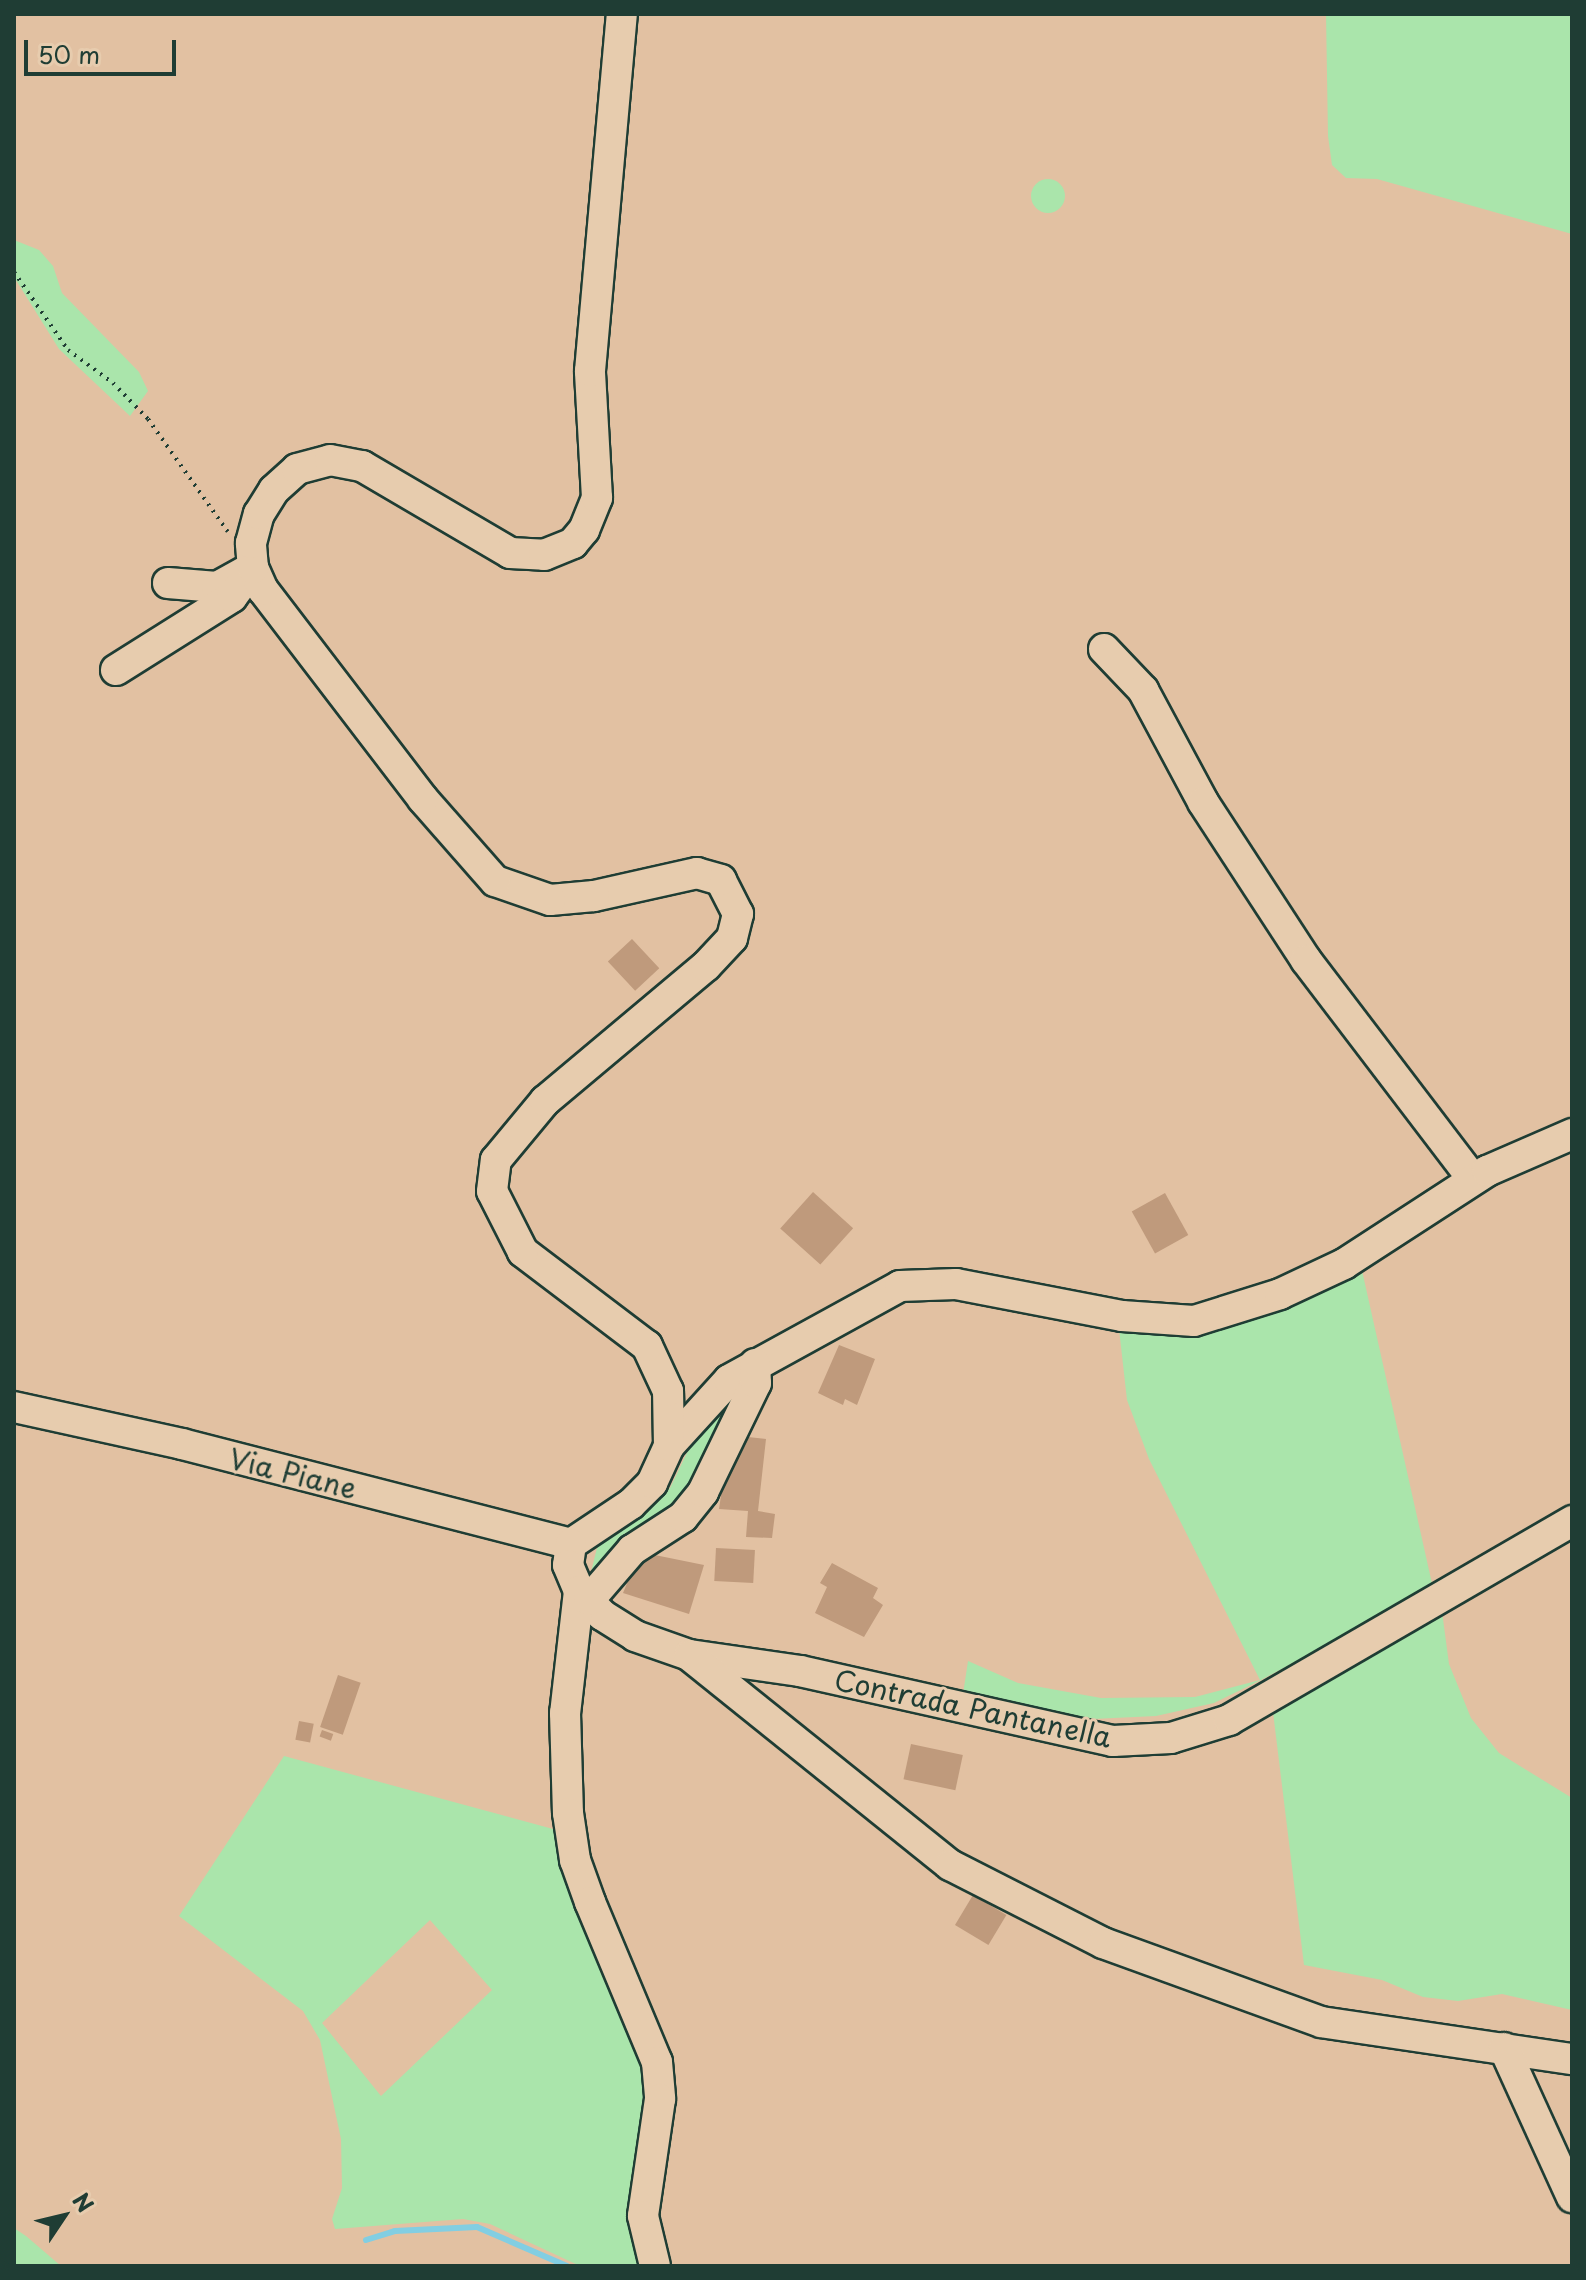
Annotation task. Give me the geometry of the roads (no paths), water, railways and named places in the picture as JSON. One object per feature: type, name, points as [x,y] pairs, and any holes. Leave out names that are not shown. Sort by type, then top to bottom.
[{"type":"street","points":[[116,670],[232,597],[252,555],[259,514],[274,490],[297,469],[330,460],[362,466],[510,553],[544,555],[573,543],[584,530],[597,498],[590,371],[622,14]]},
{"type":"street","points":[[168,583],[217,587],[252,555]]},
{"type":"street","points":[[252,555],[263,590],[423,799],[495,881],[550,900],[594,896],[697,873],[721,880],[731,896],[738,914],[732,938],[514,1132],[496,1160],[492,1191],[523,1252],[656,1359],[668,1391],[669,1446]]},
{"type":"street","points":[[1104,649],[1143,690],[1203,802],[1306,960],[1473,1179]]},
{"type":"street","points":[[655,2266],[643,2216],[660,2099],[657,2062],[590,1902],[575,1860],[568,1813],[565,1713],[584,1596],[568,1565],[571,1544],[631,1504],[652,1483],[669,1446],[729,1380],[900,1286],[956,1284],[1122,1316],[1194,1321],[1280,1294],[1344,1264],[1473,1179],[1572,1134]]},
{"type":"street","points":[[584,1596],[632,1550],[683,1517],[703,1492],[756,1383],[755,1364]]},
{"type":"street","name":"Via Piane","points":[[14,1407],[182,1444],[571,1544]]},
{"type":"street","name":"Contrada Pantanella","points":[[584,1596],[635,1636],[689,1655],[800,1671],[1113,1741],[1171,1738],[1229,1720],[1572,1521]]},
{"type":"street","points":[[689,1655],[950,1865],[1103,1943],[1321,2022],[1572,2059]]},
{"type":"street","points":[[1504,2048],[1572,2197]]},
{"type":"waterway","points":[[366,2240],[395,2231],[477,2227],[567,2266]]}]
